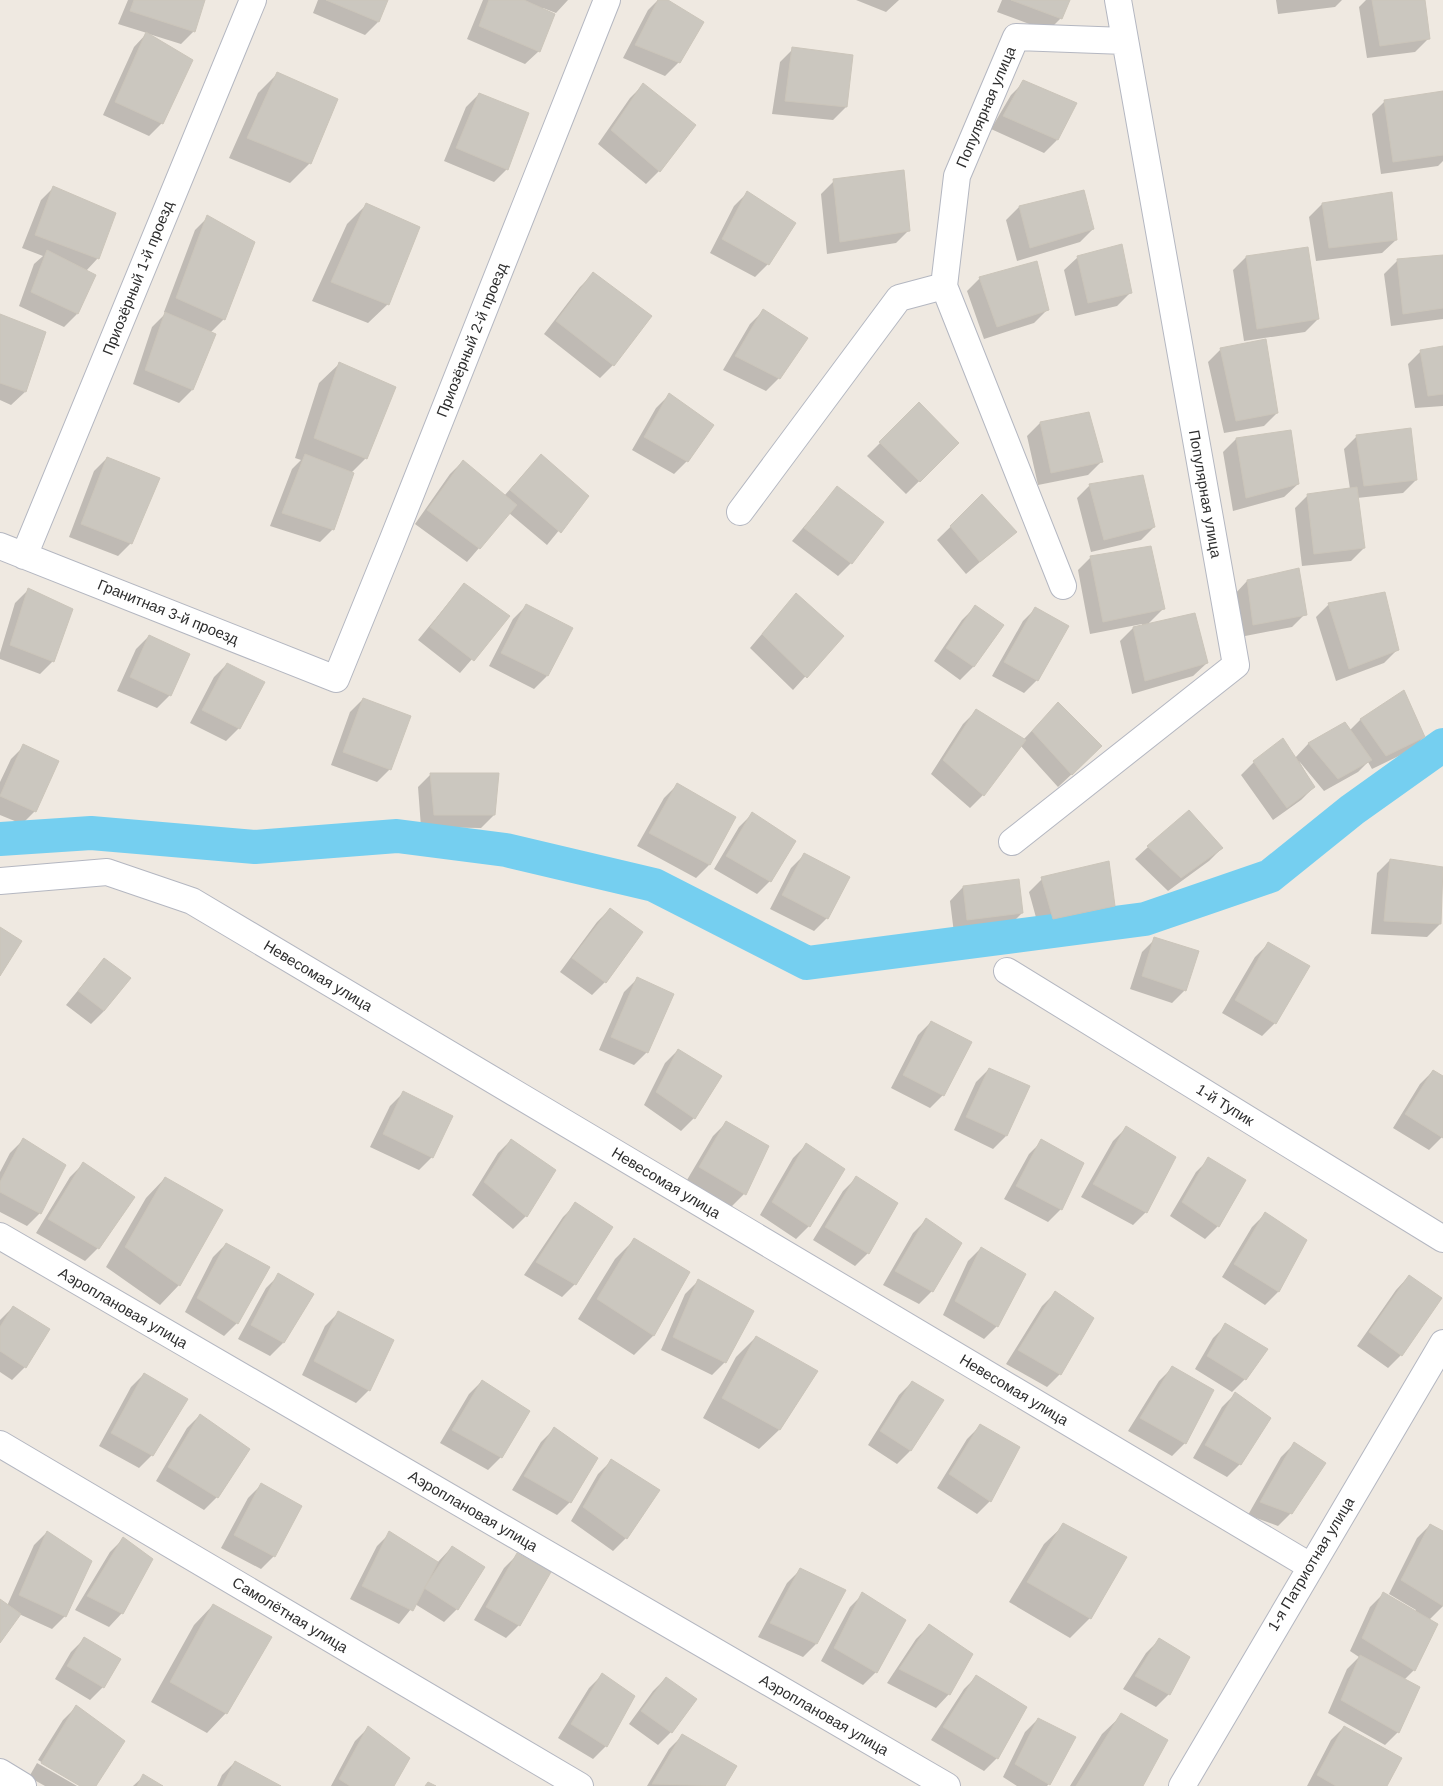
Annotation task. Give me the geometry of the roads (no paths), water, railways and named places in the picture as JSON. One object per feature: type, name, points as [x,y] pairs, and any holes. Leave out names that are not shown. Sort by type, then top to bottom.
[{"type":"street","name":"Приозёрный 1-й проезд","points":[[24,556],[253,0]]},
{"type":"street","name":"Приозёрный 2-й проезд","points":[[336,679],[397,530],[606,0]]},
{"type":"street","name":"Популярная улица","points":[[1012,842],[1236,666],[1118,0]]},
{"type":"street","name":"Популярная улица","points":[[1063,586],[944,286],[957,176],[1016,37],[1125,41]]},
{"type":"street","points":[[740,512],[899,298],[944,286]]},
{"type":"street","name":"Гранитная 3-й проезд","points":[[0,546],[336,679]]},
{"type":"street","name":"Невесомая улица","points":[[0,881],[107,872],[192,902],[1310,1566]]},
{"type":"street","name":"1-й Тупик","points":[[1007,971],[1443,1239]]},
{"type":"street","name":"Аэроплановая улица","points":[[0,1236],[947,1786]]},
{"type":"street","name":"1-я Патриотная улица","points":[[1182,1786],[1443,1343]]},
{"type":"street","name":"Самолётная улица","points":[[0,1444],[580,1786]]},
{"type":"street","points":[[0,1772],[23,1786]]},
{"type":"waterway","points":[[0,839],[91,833],[255,847],[397,836],[506,850],[654,885],[807,963],[1145,919],[1270,876],[1352,810],[1443,745]]}]
